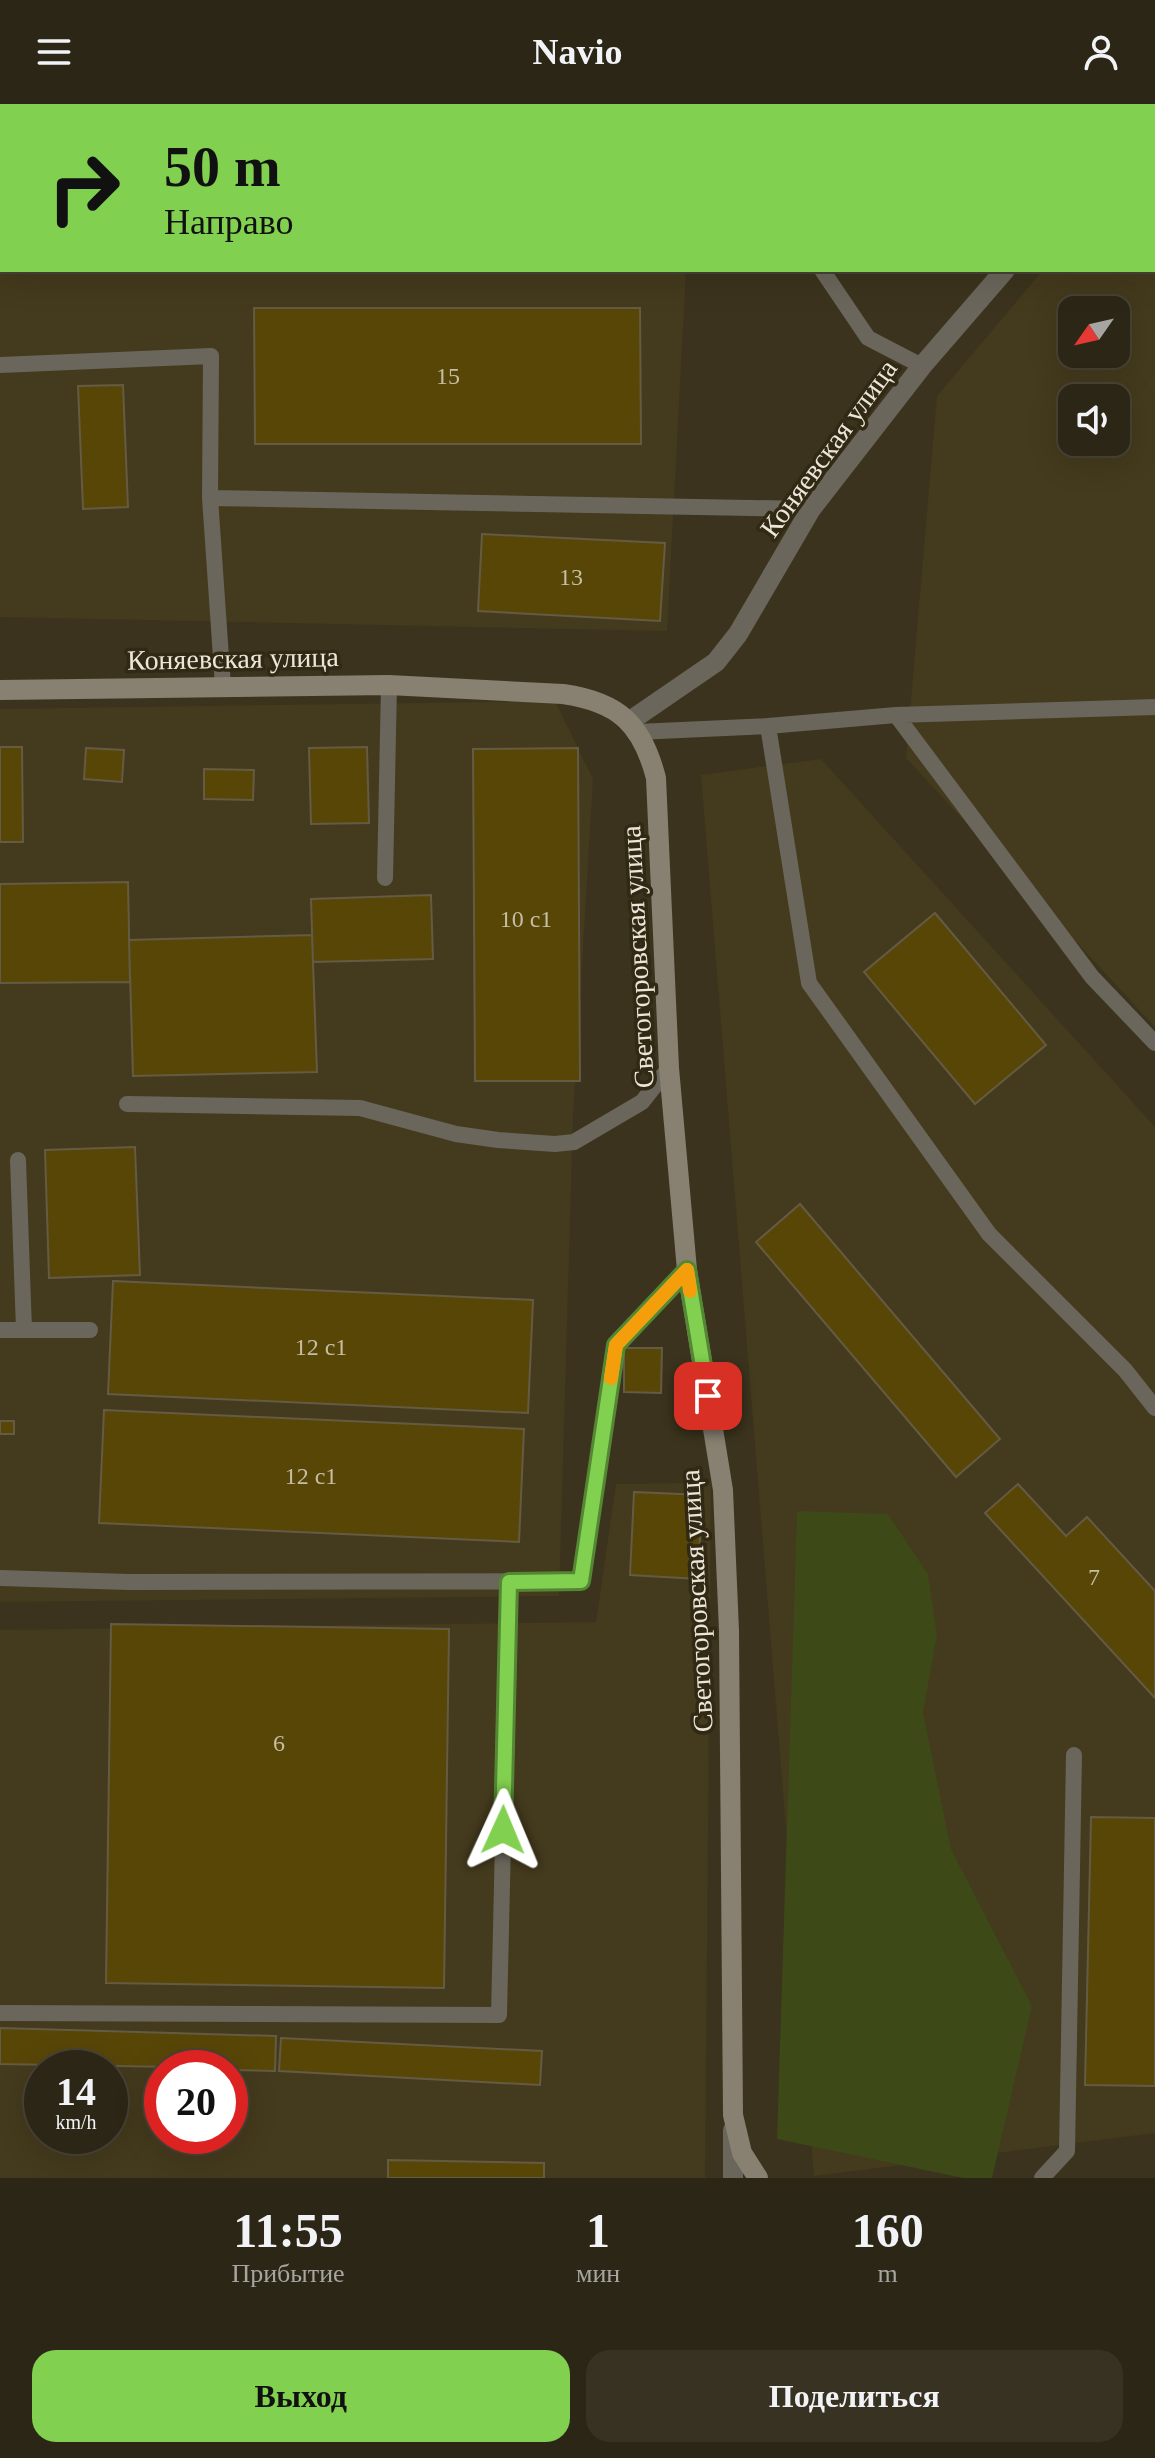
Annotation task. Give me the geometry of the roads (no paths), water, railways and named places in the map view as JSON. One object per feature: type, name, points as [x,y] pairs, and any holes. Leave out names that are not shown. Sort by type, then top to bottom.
[{"type":"street","name":"Коняевская улица","points":[[0,690],[389,685],[563,694],[588,698],[617,710],[633,727],[716,662],[738,634],[811,509],[922,366],[1003,272]]},
{"type":"street","name":"Светогоровская улица","points":[[633,727],[649,752],[656,778],[669,1068],[687,1270],[723,1490],[729,1631],[733,2178]]},
{"type":"street","points":[[733,2115],[742,2153],[758,2178]]},
{"type":"lane","points":[[823,272],[868,338],[922,366]]},
{"type":"lane","points":[[0,365],[211,356],[210,498],[223,686]]},
{"type":"lane","points":[[210,498],[811,509]]},
{"type":"lane","points":[[385,878],[389,685]]},
{"type":"lane","points":[[633,727],[768,726],[896,715],[1155,707]]},
{"type":"lane","points":[[896,715],[1092,977],[1155,1043]]},
{"type":"lane","points":[[768,726],[809,983],[989,1234],[1125,1370],[1155,1408]]},
{"type":"lane","points":[[127,1104],[360,1108],[456,1134],[555,1144],[574,1142],[642,1102],[669,1068]]},
{"type":"lane","points":[[18,1160],[24,1330]]},
{"type":"lane","points":[[0,1578],[129,1582],[581,1581],[616,1345],[687,1270]]},
{"type":"lane","points":[[0,1330],[90,1330]]},
{"type":"lane","points":[[0,2013],[499,2015],[509,1582]]},
{"type":"lane","points":[[1042,2178],[1067,2151],[1074,1755]]}]
